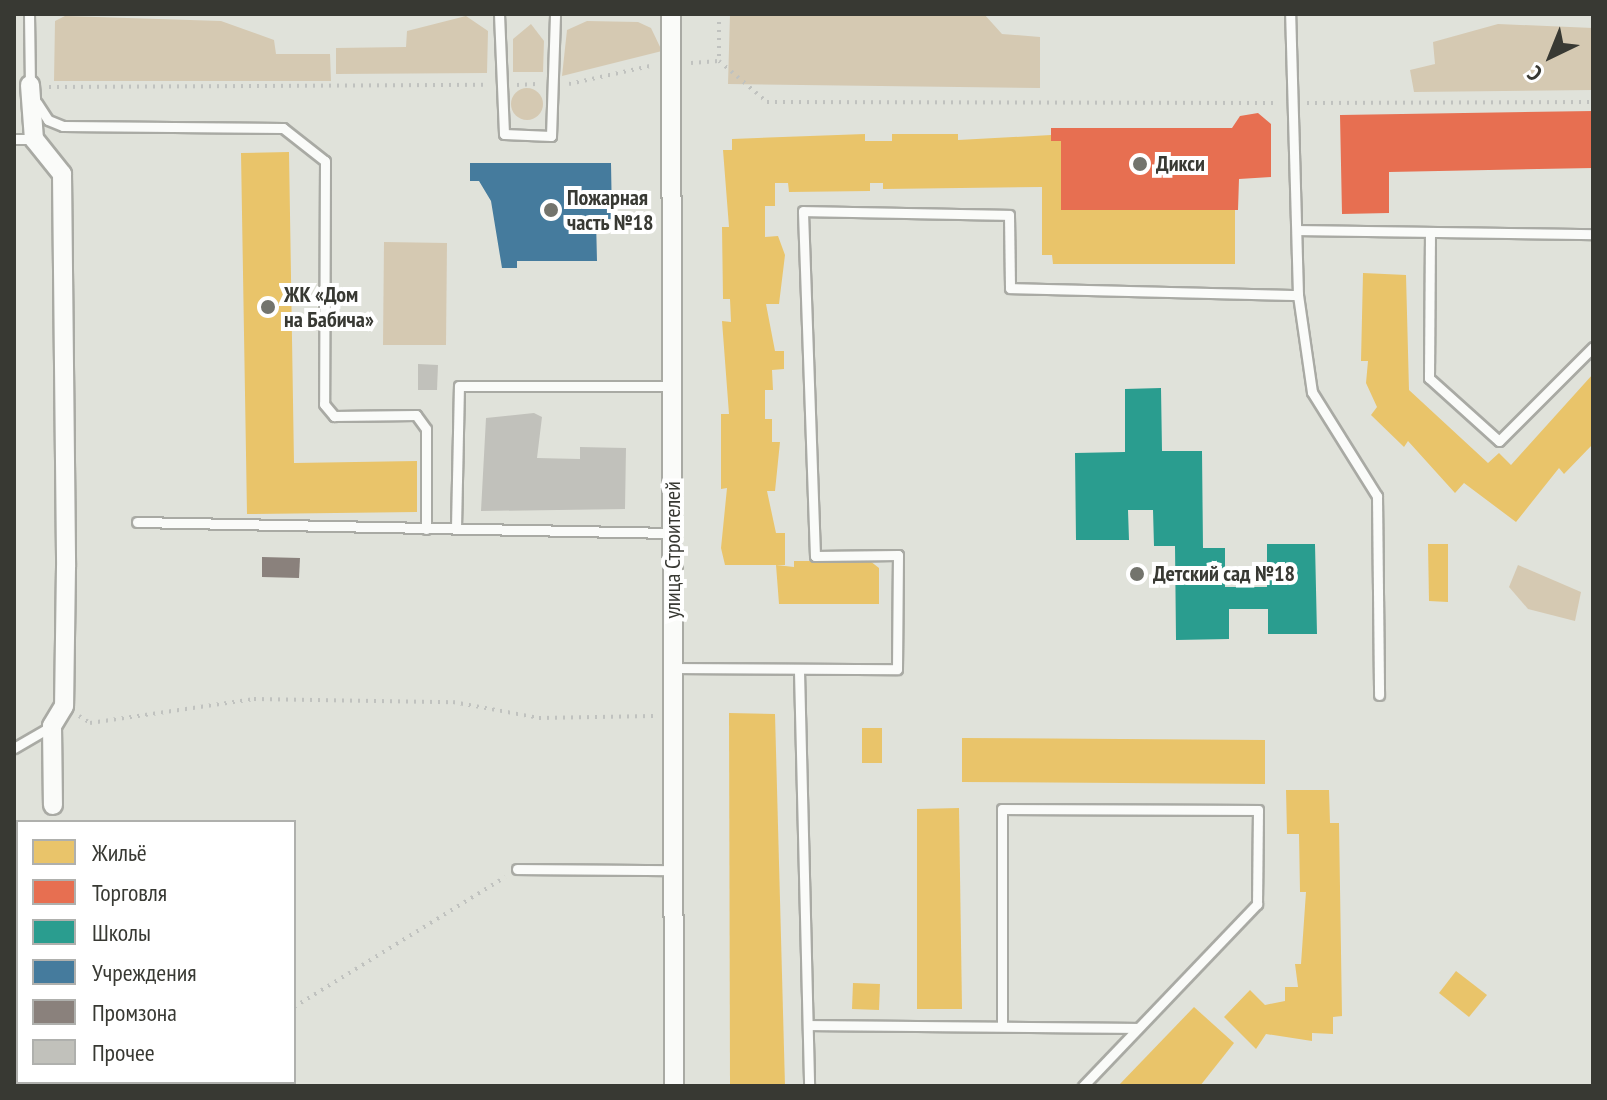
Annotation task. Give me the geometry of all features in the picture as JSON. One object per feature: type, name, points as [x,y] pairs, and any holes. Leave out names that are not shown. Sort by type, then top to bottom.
[{"type":"street","name":"улица Строителей","points":[[671,14],[674,1086]]},
{"type":"street","points":[[30,85],[34,139],[62,174],[64,706],[52,726],[53,805]]},
{"type":"lane","points":[[29,14],[30,85],[48,120],[63,126],[283,128],[325,161],[324,404],[334,416],[416,415],[426,429],[426,529]]},
{"type":"lane","points":[[499,14],[504,134],[551,136],[555,14]]},
{"type":"lane","points":[[1290,14],[1299,230],[1298,295],[1312,392],[1377,496],[1379,695]]},
{"type":"lane","points":[[14,139],[34,139]]},
{"type":"lane","points":[[674,668],[799,671],[897,669],[898,555],[815,556],[803,211],[1009,215],[1010,288],[1298,295]]},
{"type":"lane","points":[[1299,230],[1593,234]]},
{"type":"lane","points":[[1430,233],[1429,378],[1499,441],[1593,347]]},
{"type":"lane","points":[[456,528],[459,386],[474,380],[673,386]]},
{"type":"lane","points":[[137,522],[673,533]]},
{"type":"lane","points":[[799,671],[809,1086]]},
{"type":"lane","points":[[14,748],[52,726]]},
{"type":"lane","points":[[1002,1022],[1002,809],[1258,810],[1257,904],[1083,1086]]},
{"type":"lane","points":[[517,869],[674,870]]},
{"type":"lane","points":[[808,1025],[1002,1022],[1138,1028]]},
{"type":"path","points":[[719,14],[719,61]]},
{"type":"path","points":[[30,85],[98,92],[551,84],[672,63],[719,61],[767,102],[1593,102]]},
{"type":"path","points":[[64,706],[90,723],[254,699],[453,702],[539,718],[674,717]]},
{"type":"path","points":[[296,1006],[517,869]]},
{"type":"shaded area","points":[[730,14],[984,14],[1002,34],[1040,37],[1040,88],[728,84]]},
{"type":"shaded area","points":[[65,16],[221,21],[274,40],[276,54],[330,54],[331,81],[54,81],[55,21]]},
{"type":"shaded area","points":[[466,16],[488,31],[487,73],[336,74],[336,48],[406,47],[407,31]]},
{"type":"shaded area","points":[[587,21],[638,22],[651,28],[662,51],[562,76],[567,30]]},
{"type":"shaded area","points":[[531,24],[544,41],[543,72],[513,72],[513,39]]},
{"type":"shaded area","points":[[1498,24],[1593,28],[1593,90],[1414,92],[1410,70],[1435,64],[1433,42]]},
{"type":"shaded area","points":[[527,88],[538,93],[543,104],[538,115],[527,120],[516,115],[511,104],[516,93]]},
{"type":"shaded area","points":[[384,242],[447,243],[446,345],[383,345]]},
{"type":"shaded area","points":[[1518,565],[1581,592],[1575,621],[1528,609],[1509,587]]},
{"type":"building: Жильё","points":[[865,134],[865,141],[892,141],[892,134],[958,134],[958,140],[1051,135],[1061,141],[1061,210],[1235,210],[1235,264],[1053,264],[1052,255],[1042,255],[1042,187],[883,189],[883,183],[870,183],[870,191],[789,192],[788,183],[775,183],[775,206],[765,206],[765,237],[778,236],[785,255],[779,304],[766,304],[775,351],[784,351],[784,369],[772,370],[773,390],[765,390],[765,419],[772,419],[772,442],[780,442],[775,491],[767,491],[776,533],[785,533],[785,565],[725,565],[721,548],[727,488],[721,489],[721,414],[729,414],[722,321],[731,322],[730,299],[723,299],[722,227],[729,227],[723,150],[732,150],[732,139]]},
{"type":"building: Жильё","name":"ЖК «Дом на Бабича»","points":[[289,152],[294,463],[417,461],[417,512],[247,514],[241,153]]},
{"type":"building: Жильё","points":[[1363,273],[1406,275],[1409,390],[1488,463],[1499,453],[1511,465],[1593,374],[1593,444],[1564,474],[1559,468],[1516,522],[1464,483],[1455,493],[1408,441],[1404,447],[1371,415],[1377,407],[1366,383],[1368,361],[1361,361]]},
{"type":"building: Жильё","points":[[1428,544],[1448,544],[1448,602],[1429,601]]},
{"type":"building: Жильё","points":[[794,561],[870,561],[879,568],[879,604],[779,604],[776,565],[794,567]]},
{"type":"building: Жильё","points":[[729,713],[775,714],[785,1086],[730,1086]]},
{"type":"building: Жильё","points":[[862,728],[882,728],[882,763],[862,763]]},
{"type":"building: Жильё","points":[[962,738],[1265,740],[1265,784],[962,782]]},
{"type":"building: Жильё","points":[[1286,790],[1329,790],[1330,823],[1339,823],[1342,1016],[1333,1017],[1333,1034],[1312,1033],[1312,1041],[1266,1034],[1256,1049],[1224,1017],[1250,990],[1265,1005],[1285,1001],[1285,987],[1298,987],[1295,964],[1301,964],[1306,892],[1300,892],[1299,834],[1287,834]]},
{"type":"building: Жильё","points":[[959,808],[962,1009],[917,1009],[917,809]]},
{"type":"building: Жильё","points":[[1456,971],[1487,995],[1469,1017],[1439,993]]},
{"type":"building: Жильё","points":[[853,983],[880,984],[879,1010],[852,1009]]},
{"type":"building: Жильё","points":[[1194,1007],[1234,1043],[1200,1086],[1118,1086]]},
{"type":"building: Торговля","points":[[1593,111],[1593,168],[1389,172],[1389,213],[1342,214],[1340,115]]},
{"type":"building: Торговля","points":[[1258,113],[1271,124],[1271,177],[1239,179],[1238,210],[1061,210],[1061,141],[1051,141],[1051,128],[1232,128],[1240,116]]},
{"type":"building: Школы","points":[[1161,388],[1162,451],[1202,451],[1203,548],[1225,548],[1225,587],[1267,587],[1267,544],[1315,544],[1317,634],[1268,634],[1268,609],[1229,609],[1229,639],[1176,640],[1175,546],[1154,546],[1153,510],[1128,510],[1129,540],[1076,540],[1075,453],[1125,452],[1125,389]]},
{"type":"building: Учреждения","name":"Пожарная часть №18","points":[[470,163],[611,163],[612,219],[596,219],[597,261],[517,261],[517,268],[502,268],[491,201],[479,181],[470,181]]},
{"type":"building: Промзона","points":[[262,557],[300,558],[299,578],[262,577]]},
{"type":"building: Прочее","points":[[418,364],[438,365],[437,390],[418,390]]},
{"type":"building: Прочее","points":[[534,413],[542,417],[537,458],[580,459],[580,447],[626,448],[625,509],[481,511],[486,418]]},
{"type":"place","name":"Дикси","points":[[1140,164]]},
{"type":"place","name":"Пожарная часть №18","points":[[551,210]]},
{"type":"place","name":"ЖК «Дом на Бабича»","points":[[268,307]]},
{"type":"place","name":"Детский сад №18","points":[[1137,574]]}]
